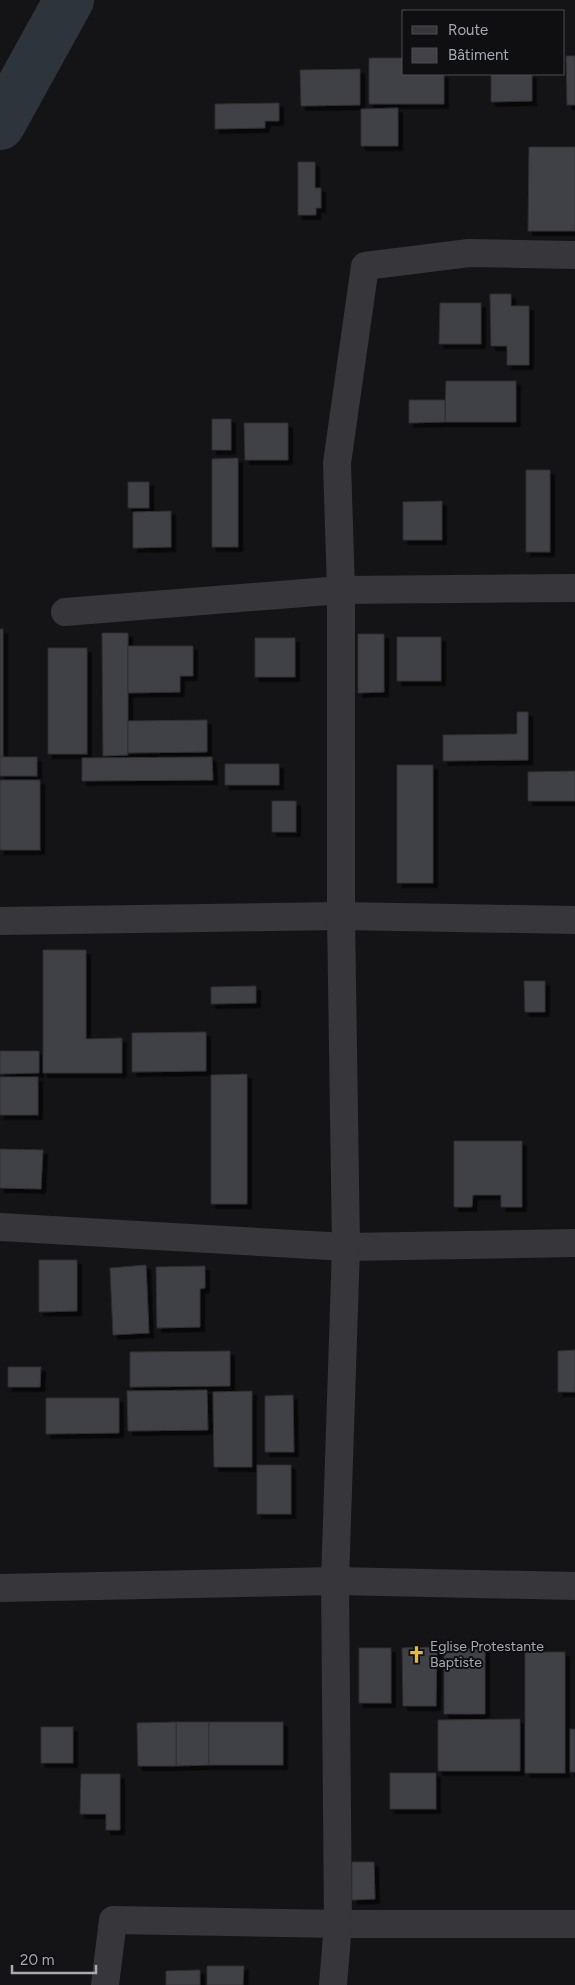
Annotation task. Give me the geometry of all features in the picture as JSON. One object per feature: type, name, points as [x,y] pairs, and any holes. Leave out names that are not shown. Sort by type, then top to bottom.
[{"type":"street","points":[[333,1985],[338,1924],[335,1581],[346,1247],[341,916],[341,590],[337,464],[366,266],[469,253],[575,255]]},
{"type":"street","points":[[65,612],[341,590],[575,588]]},
{"type":"street","points":[[0,921],[341,916],[575,920]]},
{"type":"street","points":[[0,1227],[346,1247],[575,1242]]},
{"type":"street","points":[[0,1588],[335,1581],[575,1586]]},
{"type":"street","points":[[105,1985],[113,1920],[338,1924],[575,1924]]},
{"type":"building","points":[[566,56],[575,56],[575,105],[567,105]]},
{"type":"building","points":[[369,58],[402,58],[402,75],[444,75],[444,104],[369,104]]},
{"type":"building","points":[[360,69],[360,105],[301,106],[300,70]]},
{"type":"building","points":[[491,75],[532,75],[532,101],[491,102]]},
{"type":"building","points":[[279,103],[279,121],[265,121],[265,128],[215,129],[215,104]]},
{"type":"building","points":[[398,108],[398,146],[361,146],[361,109]]},
{"type":"building","points":[[529,147],[575,147],[575,231],[528,231]]},
{"type":"building","points":[[298,162],[315,162],[315,188],[321,188],[321,208],[316,208],[316,215],[298,215]]},
{"type":"building","points":[[490,294],[511,294],[511,306],[529,306],[529,365],[507,365],[507,346],[491,346]]},
{"type":"building","points":[[440,303],[481,303],[481,344],[439,344]]},
{"type":"building","points":[[446,381],[516,381],[516,422],[445,422]]},
{"type":"building","points":[[409,400],[445,400],[445,422],[409,423]]},
{"type":"building","points":[[212,419],[231,419],[231,450],[212,450]]},
{"type":"building","points":[[244,423],[288,423],[288,460],[245,460]]},
{"type":"building","points":[[238,458],[238,547],[212,547],[212,459]]},
{"type":"building","points":[[526,470],[550,470],[550,552],[526,552]]},
{"type":"building","points":[[128,482],[149,482],[149,508],[128,508]]},
{"type":"building","points":[[442,501],[442,540],[403,540],[403,502]]},
{"type":"building","points":[[171,511],[171,547],[133,548],[133,512]]},
{"type":"building","points":[[0,629],[3,629],[3,757],[0,757]]},
{"type":"building","points":[[102,633],[128,633],[128,755],[103,756]]},
{"type":"building","points":[[358,634],[384,634],[384,692],[358,693]]},
{"type":"building","points":[[397,637],[441,637],[441,681],[397,681]]},
{"type":"building","points":[[255,638],[295,638],[295,677],[255,677]]},
{"type":"building","points":[[128,646],[193,646],[193,676],[180,676],[180,692],[128,693]]},
{"type":"building","points":[[48,648],[87,648],[87,754],[48,754]]},
{"type":"building","points":[[517,712],[528,712],[528,760],[443,761],[443,735],[517,734]]},
{"type":"building","points":[[207,720],[207,752],[128,753],[128,721]]},
{"type":"building","points":[[0,757],[37,757],[37,776],[0,776]]},
{"type":"building","points":[[212,757],[213,780],[82,781],[82,758]]},
{"type":"building","points":[[225,764],[279,764],[279,785],[225,785]]},
{"type":"building","points":[[397,765],[433,765],[433,883],[397,883]]},
{"type":"building","points":[[575,771],[575,801],[528,801],[528,772]]},
{"type":"building","points":[[0,780],[40,780],[40,850],[0,850]]},
{"type":"building","points":[[272,801],[296,801],[296,832],[272,832]]},
{"type":"building","points":[[43,950],[86,950],[86,1039],[122,1038],[122,1073],[43,1073]]},
{"type":"building","points":[[524,981],[545,981],[545,1012],[525,1012]]},
{"type":"building","points":[[256,986],[256,1003],[211,1004],[211,987]]},
{"type":"building","points":[[206,1032],[206,1071],[132,1072],[132,1033]]},
{"type":"building","points":[[0,1051],[39,1051],[39,1073],[0,1074]]},
{"type":"building","points":[[247,1074],[247,1204],[211,1204],[211,1075]]},
{"type":"building","points":[[0,1077],[38,1077],[38,1115],[0,1115]]},
{"type":"building","points":[[454,1141],[522,1141],[522,1207],[501,1207],[501,1195],[473,1195],[472,1207],[454,1207]]},
{"type":"building","points":[[0,1149],[43,1150],[41,1189],[0,1188]]},
{"type":"building","points":[[39,1260],[77,1260],[77,1311],[39,1312]]},
{"type":"building","points":[[146,1265],[149,1333],[113,1335],[110,1268]]},
{"type":"building","points":[[205,1266],[205,1288],[200,1289],[200,1327],[157,1328],[156,1267]]},
{"type":"building","points":[[575,1350],[575,1392],[558,1392],[558,1351]]},
{"type":"building","points":[[230,1351],[230,1386],[130,1387],[130,1352]]},
{"type":"building","points":[[8,1367],[41,1367],[40,1387],[8,1387]]},
{"type":"building","points":[[207,1390],[208,1430],[128,1431],[127,1391]]},
{"type":"building","points":[[252,1391],[252,1467],[214,1467],[213,1392]]},
{"type":"building","points":[[293,1395],[294,1452],[265,1452],[265,1396]]},
{"type":"building","points":[[46,1398],[119,1398],[119,1433],[46,1434]]},
{"type":"building","points":[[257,1465],[291,1465],[291,1514],[257,1514]]},
{"type":"building","points":[[437,1647],[436,1706],[403,1706],[402,1648]]},
{"type":"building","points":[[359,1648],[391,1648],[391,1703],[359,1703]]},
{"type":"building","points":[[444,1648],[485,1649],[485,1714],[444,1714]]},
{"type":"building","points":[[525,1652],[565,1652],[565,1773],[525,1773]]},
{"type":"building","points":[[520,1719],[520,1771],[438,1771],[438,1720]]},
{"type":"building","points":[[176,1722],[209,1722],[209,1765],[176,1766]]},
{"type":"building","points":[[176,1722],[176,1766],[138,1766],[137,1723]]},
{"type":"building","points":[[209,1722],[283,1722],[283,1765],[209,1765]]},
{"type":"building","points":[[41,1727],[73,1727],[73,1763],[41,1763]]},
{"type":"building","points":[[570,1729],[575,1729],[575,1772],[570,1772]]},
{"type":"building","points":[[390,1773],[436,1773],[436,1809],[390,1809]]},
{"type":"building","points":[[81,1774],[120,1774],[120,1830],[106,1830],[106,1814],[80,1814]]},
{"type":"building","points":[[352,1862],[374,1862],[375,1899],[352,1900]]},
{"type":"building","points":[[207,1966],[244,1966],[243,1985],[207,1985]]},
{"type":"building","points":[[200,1970],[200,1985],[166,1985],[166,1971]]},
{"type":"waterway","points":[[0,125],[69,0]]},
{"type":"place","name":"Eglise Protestante Baptiste","points":[[416,1654]]}]
